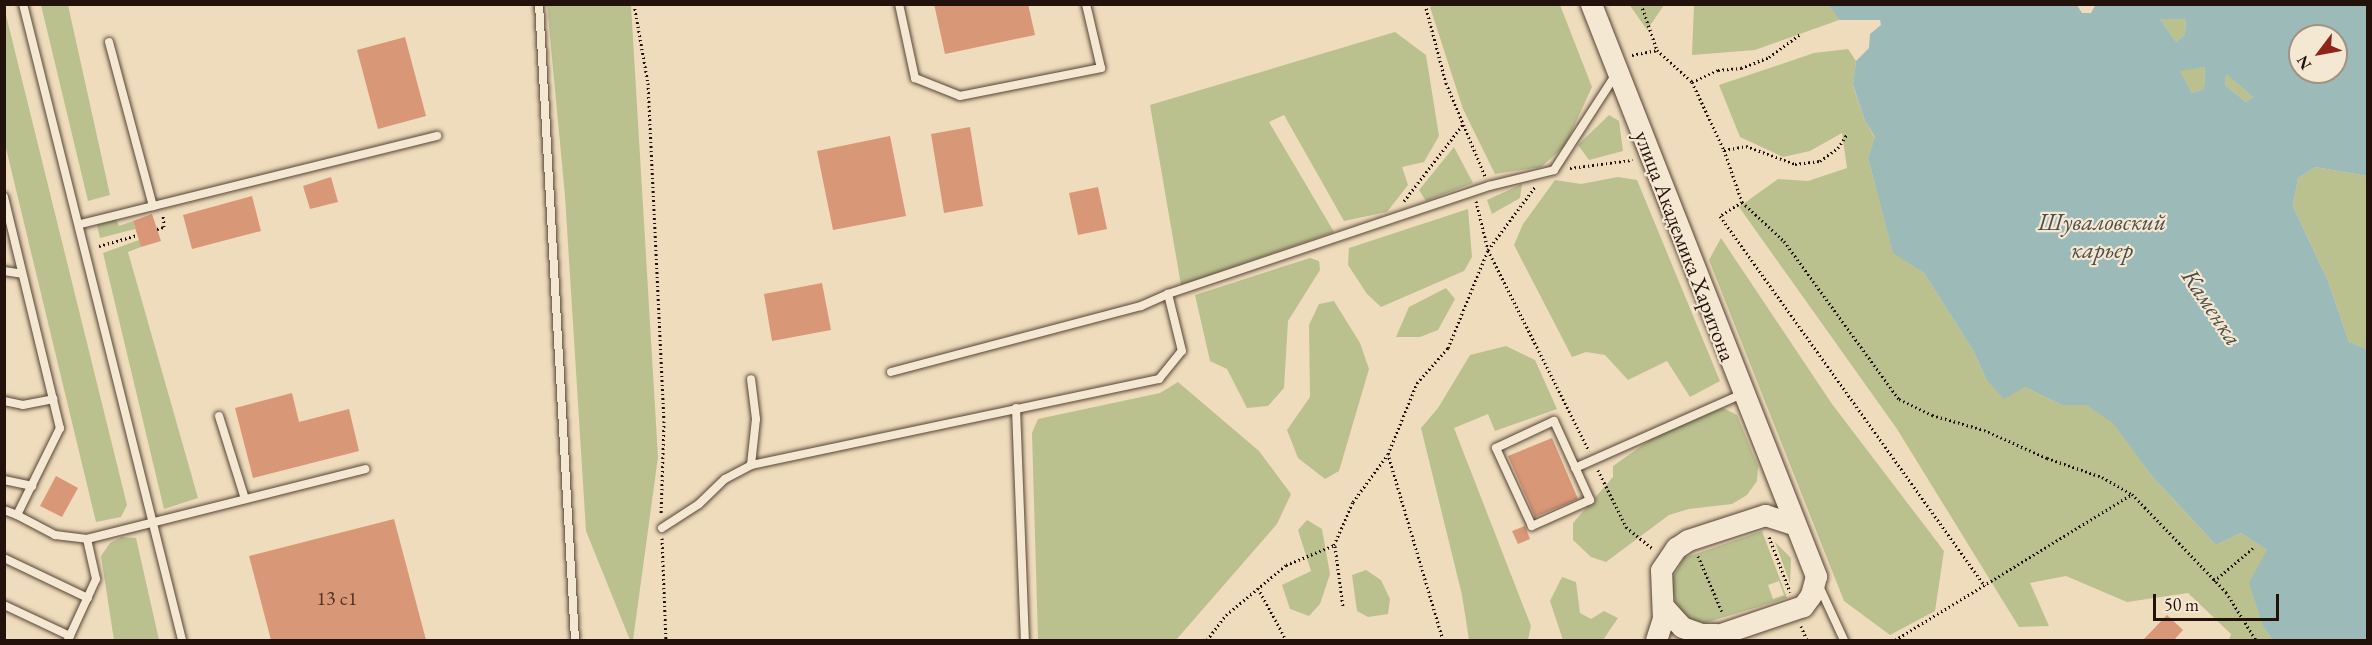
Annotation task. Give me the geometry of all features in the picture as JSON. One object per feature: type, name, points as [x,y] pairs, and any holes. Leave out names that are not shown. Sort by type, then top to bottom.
[{"type":"street","name":"улица Академика Харитона","points":[[1591,4],[1742,394],[1816,576]]},
{"type":"street","points":[[1766,523],[1775,504],[1779,488]]},
{"type":"street","points":[[1656,640],[1662,627],[1663,606],[1659,583],[1666,559],[1692,539],[1766,523],[1795,525]]},
{"type":"street","points":[[1663,606],[1682,627],[1701,634],[1717,635],[1803,606],[1814,588],[1816,576]]},
{"type":"lane","points":[[23,4],[81,224],[151,523],[182,640]]},
{"type":"lane","points":[[539,4],[575,640]]},
{"type":"lane","points":[[899,4],[915,78],[960,96],[1101,68],[1086,4]]},
{"type":"lane","points":[[109,42],[153,206]]},
{"type":"lane","points":[[891,372],[1141,306],[1168,294],[1473,191],[1554,170],[1615,65]]},
{"type":"lane","points":[[81,224],[437,136]]},
{"type":"lane","points":[[4,197],[60,428],[17,514]]},
{"type":"lane","points":[[4,270],[22,274]]},
{"type":"lane","points":[[662,528],[699,504],[725,479],[751,465],[1159,379],[1182,351],[1168,294]]},
{"type":"lane","points":[[751,379],[756,419],[751,465]]},
{"type":"lane","points":[[1575,468],[1742,394]]},
{"type":"lane","points":[[4,401],[23,405],[52,399]]},
{"type":"lane","points":[[1016,408],[1025,640]]},
{"type":"lane","points":[[219,416],[245,499]]},
{"type":"lane","points":[[1554,421],[1575,468],[1590,500],[1532,526],[1496,448],[1554,421]]},
{"type":"lane","points":[[4,510],[17,514],[55,535],[87,539],[365,469]]},
{"type":"lane","points":[[4,480],[32,486]]},
{"type":"lane","points":[[4,604],[69,638],[96,579],[87,539]]},
{"type":"lane","points":[[4,558],[88,597]]},
{"type":"lane","points":[[1816,576],[1828,611],[1844,640]]},
{"type":"path","points":[[633,4],[648,83],[664,421],[662,528],[666,640]]},
{"type":"path","points":[[1425,4],[1446,83],[1489,186]]},
{"type":"path","points":[[1641,4],[1657,50],[1692,82],[1724,150],[1742,202],[1784,241],[1899,399],[1932,415],[1984,430],[2047,458],[2102,477],[2132,494],[2226,592],[2256,640]]},
{"type":"path","points":[[1692,82],[1718,70],[1741,68],[1770,57],[1801,34]]},
{"type":"path","points":[[1615,65],[1657,50]]},
{"type":"path","points":[[1391,219],[1463,123]]},
{"type":"path","points":[[1724,150],[1746,146],[1795,164],[1820,161],[1838,148],[1847,134]]},
{"type":"path","points":[[1343,607],[1334,545],[1353,502],[1388,454],[1417,383],[1449,348],[1488,250],[1531,191],[1554,170],[1641,159]]},
{"type":"path","points":[[1473,191],[1488,250],[1626,527],[1666,559]]},
{"type":"path","points":[[1742,202],[1720,216],[1985,586]]},
{"type":"path","points":[[157,229],[164,227],[162,203]]},
{"type":"path","points":[[99,246],[137,235]]},
{"type":"path","points":[[1388,454],[1443,640]]},
{"type":"path","points":[[1895,640],[2132,494]]},
{"type":"path","points":[[1766,523],[1791,597]]},
{"type":"path","points":[[1692,539],[1717,635]]},
{"type":"path","points":[[1207,640],[1226,615],[1286,565],[1334,545]]},
{"type":"path","points":[[2214,581],[2253,548]]},
{"type":"path","points":[[1258,588],[1286,640]]},
{"type":"path","points":[[1799,621],[1807,640]]},
{"type":"green space","points":[[1433,4],[1560,5],[1592,87],[1565,146],[1541,167],[1495,174],[1463,109],[1430,7]]},
{"type":"green space","points":[[1629,4],[1664,4],[1664,5],[1647,30]]},
{"type":"green space","points":[[41,5],[68,5],[110,195],[88,201]]},
{"type":"green space","points":[[547,5],[631,5],[658,457],[633,640],[630,640],[586,531],[565,196]]},
{"type":"green space","points":[[1694,5],[1830,5],[1839,20],[1755,50],[1692,55]]},
{"type":"green space","points":[[5,11],[127,505],[121,517],[96,522],[5,144]]},
{"type":"green space","points":[[2160,19],[2186,19],[2185,34],[2176,42]]},
{"type":"green space","points":[[1395,32],[1426,55],[1439,136],[1424,162],[1402,167],[1408,185],[1387,212],[1344,221],[1284,115],[1269,122],[1334,232],[1181,285],[1150,105]]},
{"type":"green space","points":[[1848,49],[1856,61],[1853,86],[1865,121],[1875,138],[1868,158],[1893,252],[1924,273],[1973,350],[1986,379],[2025,387],[2062,405],[2086,405],[2113,422],[2151,475],[2216,545],[2241,533],[2267,550],[2264,628],[2273,640],[2229,640],[2231,634],[2188,593],[2127,602],[2066,576],[2030,583],[2049,626],[2019,627],[1897,429],[1739,207],[1778,179],[1808,181],[1847,168],[1842,133],[1810,151],[1783,157],[1740,137],[1719,85],[1814,53]]},
{"type":"green space","points":[[2205,67],[2204,89],[2192,93],[2179,70]]},
{"type":"green space","points":[[2226,74],[2253,97],[2246,102],[2225,85]]},
{"type":"green space","points":[[1609,115],[1619,121],[1623,151],[1589,160],[1578,145]]},
{"type":"green space","points":[[1454,147],[1473,183],[1426,201],[1419,190]]},
{"type":"green space","points":[[2315,167],[2367,176],[2367,349],[2349,342],[2328,281],[2293,206],[2298,178]]},
{"type":"green space","points":[[1618,177],[1637,180],[1720,381],[1690,397],[1667,361],[1628,380],[1605,355],[1586,352],[1572,357],[1514,245],[1523,224],[1555,180],[1581,184]]},
{"type":"green space","points":[[1522,184],[1520,198],[1492,214],[1487,200]]},
{"type":"green space","points":[[1468,209],[1472,257],[1464,271],[1381,307],[1367,294],[1348,265],[1349,248]]},
{"type":"green space","points":[[116,219],[119,226],[133,221],[135,229],[100,238],[97,225]]},
{"type":"green space","points":[[1721,238],[1832,404],[1944,551],[1935,611],[1890,635],[1844,601],[1709,260]]},
{"type":"green space","points":[[139,240],[141,247],[128,252],[198,498],[164,509],[103,253]]},
{"type":"green space","points":[[1310,258],[1319,261],[1320,270],[1288,321],[1284,388],[1268,406],[1247,408],[1227,369],[1210,361],[1195,295]]},
{"type":"green space","points":[[1446,288],[1455,299],[1438,330],[1420,337],[1396,337],[1409,307]]},
{"type":"green space","points":[[1334,301],[1360,343],[1369,369],[1339,471],[1325,479],[1298,458],[1287,430],[1310,397],[1309,325],[1319,304]]},
{"type":"green space","points":[[1506,346],[1535,360],[1557,409],[1495,431],[1488,414],[1454,428],[1531,626],[1528,640],[1469,640],[1462,595],[1421,428],[1438,408],[1470,355]]},
{"type":"green space","points":[[1178,382],[1259,451],[1291,494],[1277,524],[1176,640],[1038,640],[1032,433],[1038,419],[1160,393]]},
{"type":"green space","points":[[1723,408],[1737,415],[1758,466],[1757,481],[1747,495],[1732,504],[1689,509],[1669,515],[1606,562],[1591,557],[1573,540],[1573,523],[1613,477],[1613,466],[1657,435]]},
{"type":"green space","points":[[1307,520],[1322,529],[1330,574],[1320,604],[1309,616],[1290,609],[1282,585],[1311,571],[1298,530]]},
{"type":"green space","points":[[1762,531],[1787,598],[1705,623],[1694,621],[1678,610],[1670,582],[1684,558]],"holes":[[[1779,581],[1784,595],[1773,599],[1768,585]]]},
{"type":"green space","points":[[122,537],[136,538],[159,640],[114,640],[101,556],[110,543]]},
{"type":"green space","points":[[1775,542],[1791,558],[1790,583]]},
{"type":"green space","points":[[1366,570],[1381,580],[1390,599],[1388,614],[1368,617],[1357,611],[1352,575]]},
{"type":"green space","points":[[1562,577],[1576,582],[1580,613],[1591,619],[1604,611],[1618,618],[1603,640],[1563,640],[1550,601]]},
{"type":"water","name":"Шуваловский карьер","points":[[2096,4],[2367,5],[2367,176],[2315,167],[2298,178],[2293,206],[2328,281],[2349,342],[2367,349],[2367,640],[2273,640],[2264,628],[2249,583],[2267,550],[2241,533],[2216,545],[2151,475],[2113,423],[2086,405],[2062,405],[2025,387],[2004,399],[1986,379],[1973,350],[1924,273],[1893,253],[1868,158],[1875,137],[1865,121],[1853,85],[1856,61],[1869,48],[1870,34],[1881,25],[1880,20],[1839,20],[1830,6],[1825,5],[2077,5],[2082,13],[2091,13]],"holes":[[[2160,19],[2186,19],[2185,34],[2176,42]],[[2205,67],[2204,89],[2192,93],[2180,71]],[[2227,75],[2253,97],[2246,102],[2225,85]]]},
{"type":"building","points":[[934,4],[1028,4],[1035,35],[945,54]]},
{"type":"building","points":[[405,37],[426,116],[378,129],[357,50]]},
{"type":"building","points":[[970,127],[983,206],[944,213],[931,134]]},
{"type":"building","points":[[890,136],[906,216],[833,230],[817,151]]},
{"type":"building","points":[[331,177],[338,202],[310,209],[303,186]]},
{"type":"building","points":[[1098,187],[1107,229],[1078,235],[1069,193]]},
{"type":"building","points":[[252,196],[261,231],[192,249],[183,215]]},
{"type":"building","points":[[152,214],[161,241],[141,247],[133,221]]},
{"type":"building","points":[[822,283],[831,330],[772,341],[764,294]]},
{"type":"building","points":[[292,393],[299,422],[349,409],[359,451],[253,478],[235,408]]},
{"type":"building","points":[[1552,438],[1578,499],[1535,517],[1508,456]]},
{"type":"building","points":[[56,476],[78,488],[62,517],[40,506]]},
{"type":"building","points":[[394,519],[426,640],[271,640],[249,556]]},
{"type":"building","points":[[1525,526],[1530,539],[1518,544],[1512,531]]},
{"type":"building","points":[[2167,615],[2183,630],[2174,640],[2143,640]]},
{"type":"water label","name":"Каменка","points":[[2212,307]]}]
